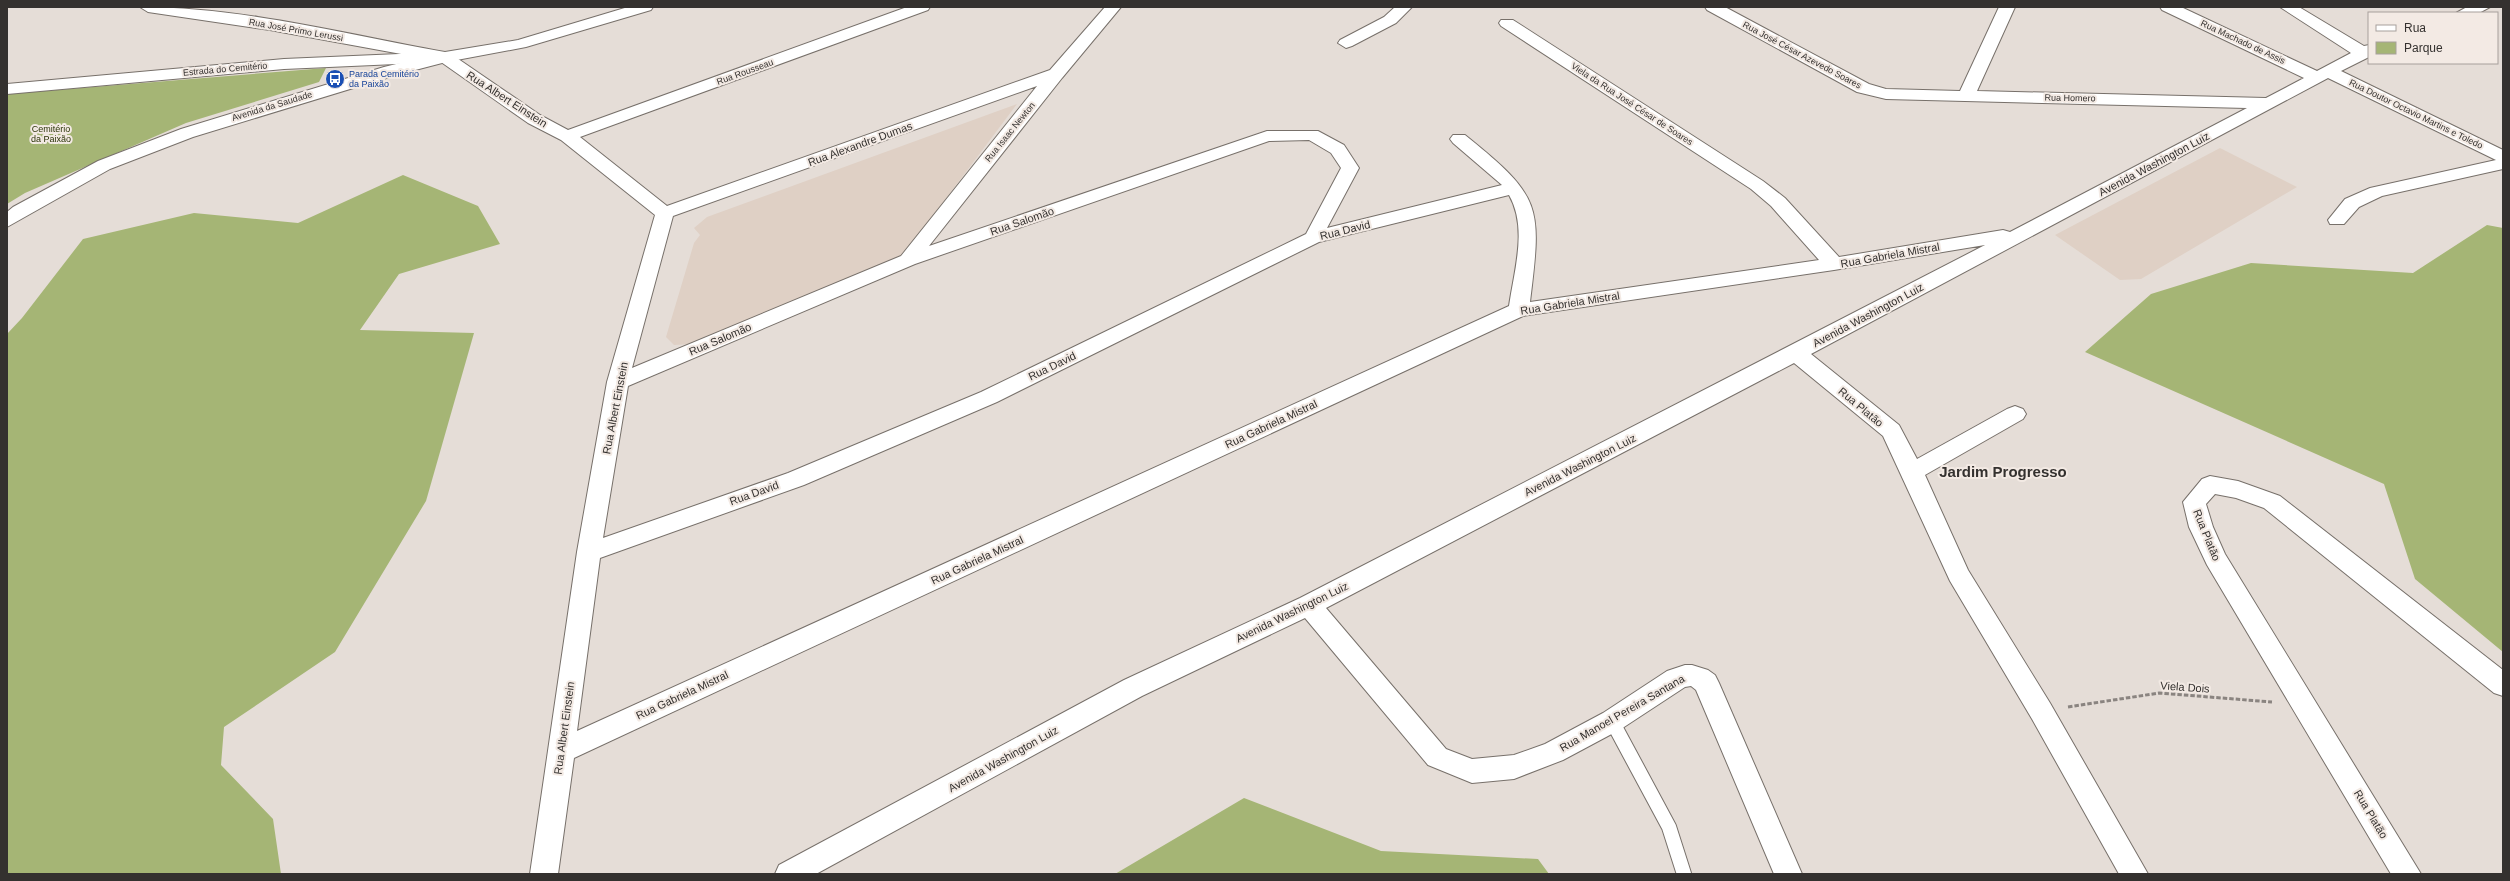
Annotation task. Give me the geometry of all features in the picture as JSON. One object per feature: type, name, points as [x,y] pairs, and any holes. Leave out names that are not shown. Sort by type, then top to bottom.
[{"type":"street","name":"Rua José Primo Lerussi","points":[[148,7],[270,25],[444,57]]},
{"type":"street","name":"Avenida da Saudade","points":[[7,220],[20,211],[104,166],[187,132],[320,91],[444,57],[520,44],[644,7]]},
{"type":"street","name":"Rua Rousseau","points":[[567,136],[922,7]]},
{"type":"street","name":"Rua Isaac Newton","points":[[908,260],[1056,74],[1113,7]]},
{"type":"street","points":[[1346,43],[1390,20],[1404,7]]},
{"type":"street","name":"Rua José César Azevedo Soares","points":[[1713,7],[1863,88],[1886,94],[1966,96]]},
{"type":"street","points":[[1966,96],[2007,7]]},
{"type":"street","name":"Rua Machado de Assis","points":[[2168,7],[2324,75]]},
{"type":"street","points":[[2288,7],[2366,52]]},
{"type":"street","points":[[2467,12],[2482,7]]},
{"type":"street","name":"Viela da Rua José César de Soares","points":[[1507,23],[1757,185],[1778,202],[1834,264]]},
{"type":"street","name":"Avenida Washington Luiz","points":[[789,874],[1133,688],[1309,605],[1796,353],[2272,103],[2366,52]]},
{"type":"street","name":"Estrada do Cemitério","points":[[7,89],[284,64],[444,57]]},
{"type":"street","name":"Rua Albert Einstein","points":[[444,57],[534,119],[567,136],[665,213],[618,382],[589,552],[544,874]]},
{"type":"street","name":"Rua Alexandre Dumas","points":[[665,213],[1056,74]]},
{"type":"street","name":"Rua Doutor Octavio Martins e Toledo","points":[[2324,75],[2503,157]]},
{"type":"street","name":"Rua Homero","points":[[1966,96],[2272,103]]},
{"type":"street","name":"Rua Salomão","points":[[618,382],[908,260],[1267,136],[1312,135],[1338,149],[1350,168],[1313,238]]},
{"type":"street","points":[[1459,139],[1514,188],[1526,214],[1527,239],[1519,310]]},
{"type":"street","points":[[2337,220],[2352,203],[2376,192],[2503,164]]},
{"type":"street","name":"Rua David","points":[[589,552],[796,479],[989,397],[1313,238],[1514,188]]},
{"type":"street","name":"Rua Gabriela Mistral","points":[[561,751],[1519,310],[1834,264],[2022,233]]},
{"type":"street","name":"Rua Platão","points":[[1796,353],[1891,431],[1912,472],[1958,574],[2041,711],[2134,874]]},
{"type":"street","points":[[1912,472],[2014,414]]},
{"type":"street","name":"Rua Platão","points":[[2407,874],[2215,558],[2201,527],[2194,502],[2210,485],[2238,490],[2272,502],[2503,685]]},
{"type":"street","name":"Rua Manoel Pereira Santana","points":[[1309,605],[1437,757],[1472,771],[1514,767],[1554,752],[1612,721],[1687,674],[1698,676],[1706,683],[1788,874]]},
{"type":"lane","points":[[1612,721],[1669,827],[1684,874]]},
{"type":"path","name":"Viela Dois","points":[[2041,711],[2159,693],[2304,705]]},
{"type":"shaded area","points":[[1017,104],[902,257],[692,344],[674,345],[666,337],[694,243],[700,235],[694,228],[707,217]]},
{"type":"shaded area","points":[[2220,148],[2297,187],[2141,279],[2120,280],[2055,235]]},
{"type":"green space","name":"Cemitério da Paixão","points":[[326,68],[319,82],[186,123],[25,193],[7,204],[7,94]]},
{"type":"green space","points":[[403,175],[478,206],[500,244],[399,274],[360,330],[474,333],[426,501],[335,652],[224,727],[221,765],[273,819],[281,874],[7,874],[7,334],[22,318],[83,239],[194,213],[298,223]]},
{"type":"green space","points":[[2487,225],[2503,228],[2503,652],[2415,579],[2384,484],[2085,352],[2151,294],[2251,263],[2413,273]]},
{"type":"green space","points":[[1244,798],[1381,851],[1538,859],[1549,874],[1115,874]]},
{"type":"place","name":"Parada Cemitério da Paixão","points":[[335,79]]},
{"type":"district","name":"Jardim Progresso","points":[[2003,471]]}]
